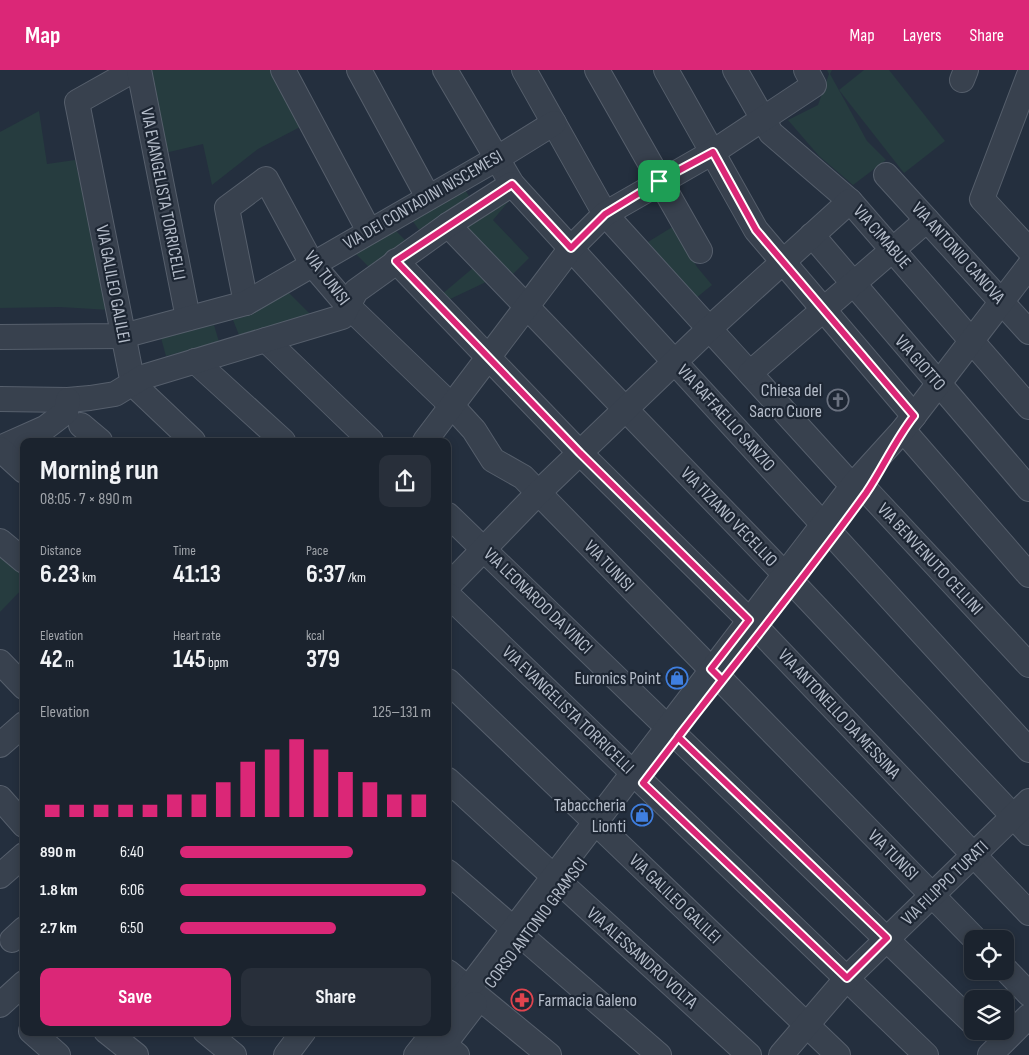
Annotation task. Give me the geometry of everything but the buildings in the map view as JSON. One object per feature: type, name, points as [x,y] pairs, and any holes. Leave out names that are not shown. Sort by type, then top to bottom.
[{"type":"street","name":"VIA GALILEO GALILEI","points":[[133,384],[77,102],[134,70]]},
{"type":"street","name":"VIA EVANGELISTA TORRICELLI","points":[[139,70],[188,318]]},
{"type":"street","points":[[283,70],[369,231]]},
{"type":"street","points":[[359,70],[428,197]]},
{"type":"street","name":"VIA RAFFAELLO SANZIO","points":[[445,70],[496,160],[512,184],[1029,750]]},
{"type":"street","name":"VIA BENVENUTO CELLINI","points":[[524,70],[605,214],[844,477],[861,488],[1029,665]]},
{"type":"street","points":[[596,70],[700,251]]},
{"type":"street","points":[[666,70],[756,230],[824,309],[908,423],[1029,575]]},
{"type":"street","name":"VIA CIMABUE","points":[[735,70],[771,133],[850,200],[1029,407]]},
{"type":"street","points":[[1029,75],[982,199],[1029,250]]},
{"type":"street","points":[[426,438],[571,248],[605,214],[659,181],[713,152],[764,120],[810,77]]},
{"type":"street","name":"VIA DEI CONTADINI NISCEMESI","points":[[0,337],[123,336],[246,302],[496,160],[554,123]]},
{"type":"street","name":"VIA ANTONIO CANOVA","points":[[886,175],[1029,332]]},
{"type":"street","name":"VIA TUNISI","points":[[246,302],[227,208],[266,179],[312,264],[348,306],[452,406],[474,430],[493,460],[523,477],[966,930]]},
{"type":"street","name":"VIA DEI CONTADINI NISCEMESI","points":[[0,399],[68,400],[115,394],[143,377],[342,317],[356,292],[396,261],[448,225],[512,184]]},
{"type":"street","points":[[451,583],[538,493],[710,328],[850,200]]},
{"type":"street","points":[[750,373],[927,220]]},
{"type":"street","name":"VIA TIZIANO VECELLIO","points":[[448,225],[625,411],[790,580],[1021,809],[1029,834]]},
{"type":"street","name":"VIA GIOTTO","points":[[812,235],[1029,490]]},
{"type":"street","name":"VIA ANTONELLO DA MESSINA","points":[[396,261],[580,453],[755,626],[1029,913]]},
{"type":"street","name":"CORSO ANTONIO GRAMSCI","points":[[451,1024],[1029,266]]},
{"type":"street","points":[[266,340],[369,438]]},
{"type":"street","points":[[195,361],[280,438]]},
{"type":"street","points":[[133,384],[190,438]]},
{"type":"street","points":[[23,438],[46,428],[66,412],[68,400]]},
{"type":"street","points":[[81,425],[96,438]]},
{"type":"street","points":[[20,439],[0,448],[20,467]]},
{"type":"street","name":"VIA LEONARDO DA VINCI","points":[[451,518],[964,1014]]},
{"type":"street","points":[[0,541],[20,558]]},
{"type":"street","name":"VIA EVANGELISTA TORRICELLI","points":[[451,598],[926,1055]]},
{"type":"street","points":[[0,662],[20,683]]},
{"type":"street","name":"VIA GALILEO GALILEI","points":[[451,683],[838,1055]]},
{"type":"street","name":"VIA ALESSANDRO VOLTA","points":[[451,783],[749,1055]]},
{"type":"street","name":"VIA FILIPPO TURATI","points":[[781,1055],[847,978],[1021,809]]},
{"type":"street","points":[[0,876],[20,858]]},
{"type":"street","points":[[451,875],[659,1055]]},
{"type":"street","points":[[451,974],[550,1055]]},
{"type":"street","points":[[1014,978],[1029,994]]},
{"type":"street","points":[[20,986],[0,1004],[20,1022]]},
{"type":"street","name":"CORSO ANTONIO GRAMSCI","points":[[451,1012],[474,993]]},
{"type":"street","points":[[994,1047],[1029,1016]]},
{"type":"street","points":[[112,1036],[136,1055]]},
{"type":"street","points":[[211,1036],[234,1055]]},
{"type":"street","points":[[286,1055],[300,1036]]},
{"type":"street","name":"CORSO ANTONIO GRAMSCI","points":[[416,1055],[438,1042]]},
{"type":"green space","points":[[146,70],[272,70],[302,126],[258,149],[212,185],[203,144],[165,153]]},
{"type":"green space","points":[[827,70],[832,70],[830,74],[867,141],[886,160],[853,185],[819,156],[788,120],[818,105],[829,74]]},
{"type":"green space","points":[[864,70],[889,70],[945,141],[904,173],[839,90]]},
{"type":"green space","points":[[39,111],[47,164],[75,160],[110,310],[60,307],[0,308],[0,132]]},
{"type":"green space","points":[[465,190],[469,196],[419,230],[412,220]]},
{"type":"green space","points":[[506,198],[509,201],[493,220],[529,258],[511,276],[463,228]]},
{"type":"green space","points":[[674,226],[697,267],[712,285],[696,298],[648,242]]},
{"type":"green space","points":[[395,230],[405,240],[369,267],[354,252]]},
{"type":"green space","points":[[473,268],[486,282],[446,301],[441,295]]},
{"type":"green space","points":[[288,292],[310,314],[239,335],[233,320],[247,316]]},
{"type":"green space","points":[[214,325],[219,342],[166,356],[161,338]]},
{"type":"green space","points":[[0,553],[20,570],[20,591],[0,612]]},
{"type":"place","name":"Chiesa del Sacro Cuore","points":[[838,400]]},
{"type":"place","name":"Euronics Point","points":[[677,678]]},
{"type":"place","name":"Tabaccheria Lionti","points":[[642,815]]},
{"type":"place","name":"Farmacia Galeno","points":[[522,1000]]},
{"type":"route","points":[[659,181],[605,214],[571,248],[512,184],[485,200],[396,261],[580,453],[749,620],[711,669],[722,680],[678,737],[643,783],[847,978],[887,938],[678,737],[760,631],[867,492],[903,430],[914,416],[756,230],[713,152],[659,181]]}]
